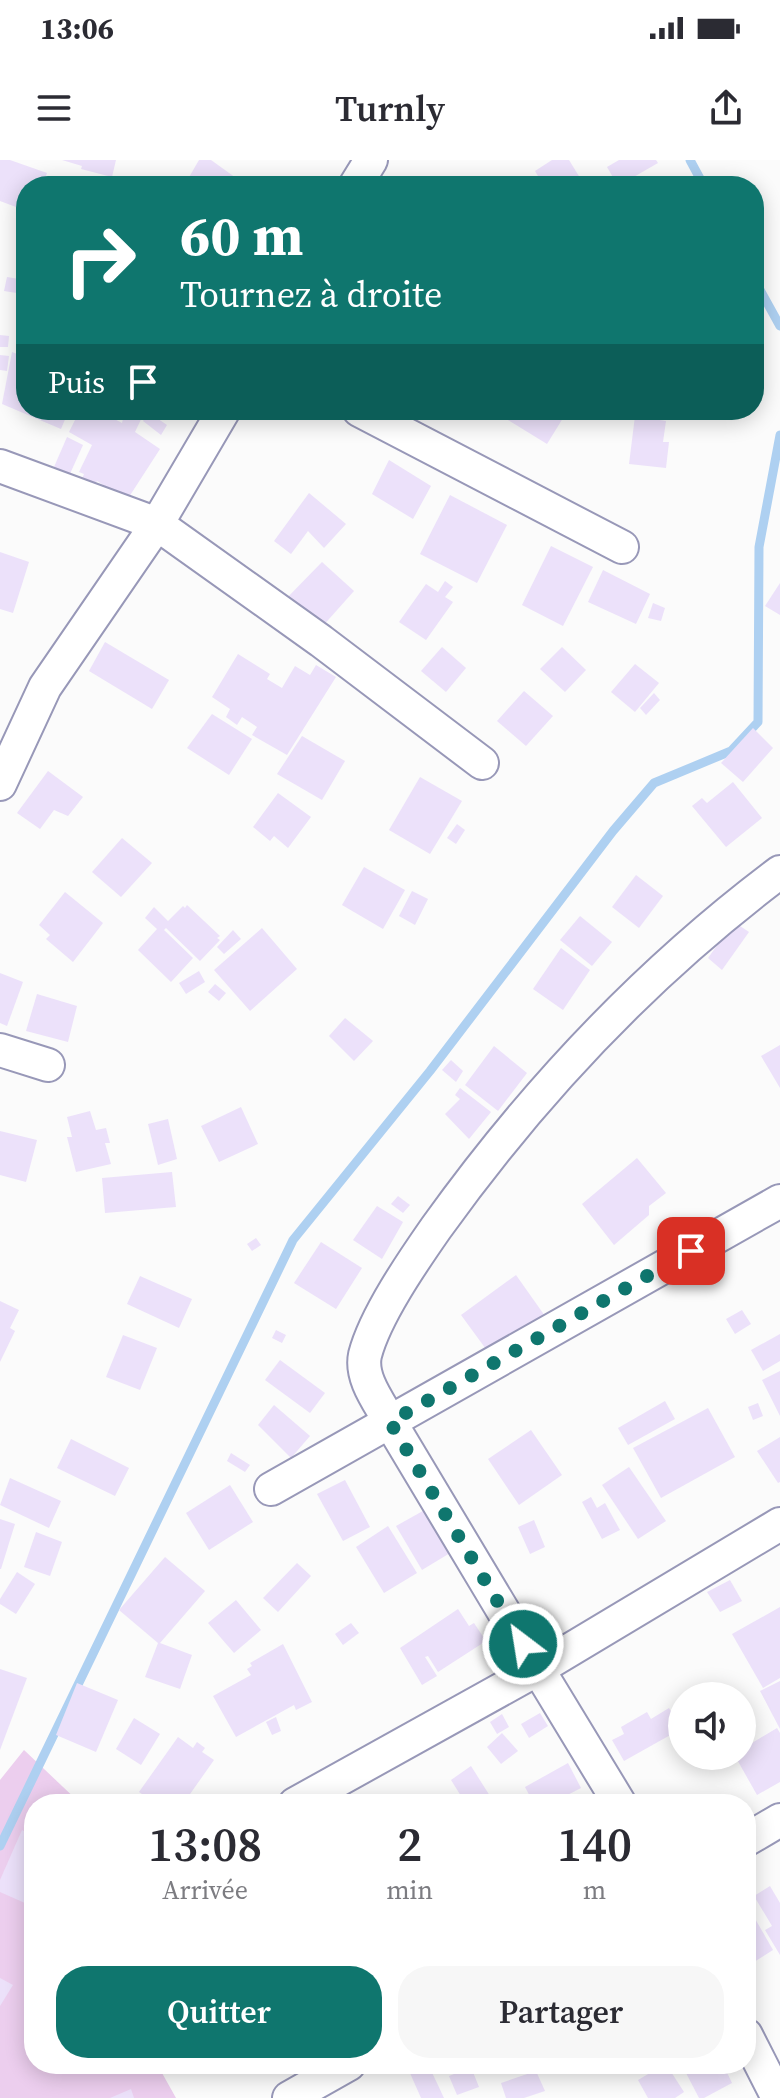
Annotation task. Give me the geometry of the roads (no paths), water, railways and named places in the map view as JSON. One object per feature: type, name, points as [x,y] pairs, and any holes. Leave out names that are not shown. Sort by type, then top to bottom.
[{"type":"street","points":[[0,784],[45,687],[157,524],[218,420]]},
{"type":"street","points":[[378,420],[622,547]]},
{"type":"street","points":[[0,466],[157,524],[321,641],[482,763]]},
{"type":"street","points":[[614,1794],[390,1422],[367,1380],[365,1355],[378,1324],[416,1256],[479,1169],[580,1052],[674,957],[780,872]]},
{"type":"street","points":[[0,1050],[48,1065]]},
{"type":"street","points":[[271,1489],[778,1208]]},
{"type":"street","points":[[313,1794],[538,1669],[780,1524]]},
{"type":"street","points":[[756,1834],[780,1820]]},
{"type":"street","points":[[756,2055],[778,2098]]},
{"type":"street","points":[[289,2098],[331,2074]]},
{"type":"waterway","points":[[690,160],[699,176]]},
{"type":"waterway","points":[[764,297],[780,326]]},
{"type":"waterway","points":[[25,1794],[293,1240],[430,1071],[613,831],[654,783],[731,751],[758,722],[759,547],[780,435]]},
{"type":"waterway","points":[[0,1846],[24,1796]]}]
